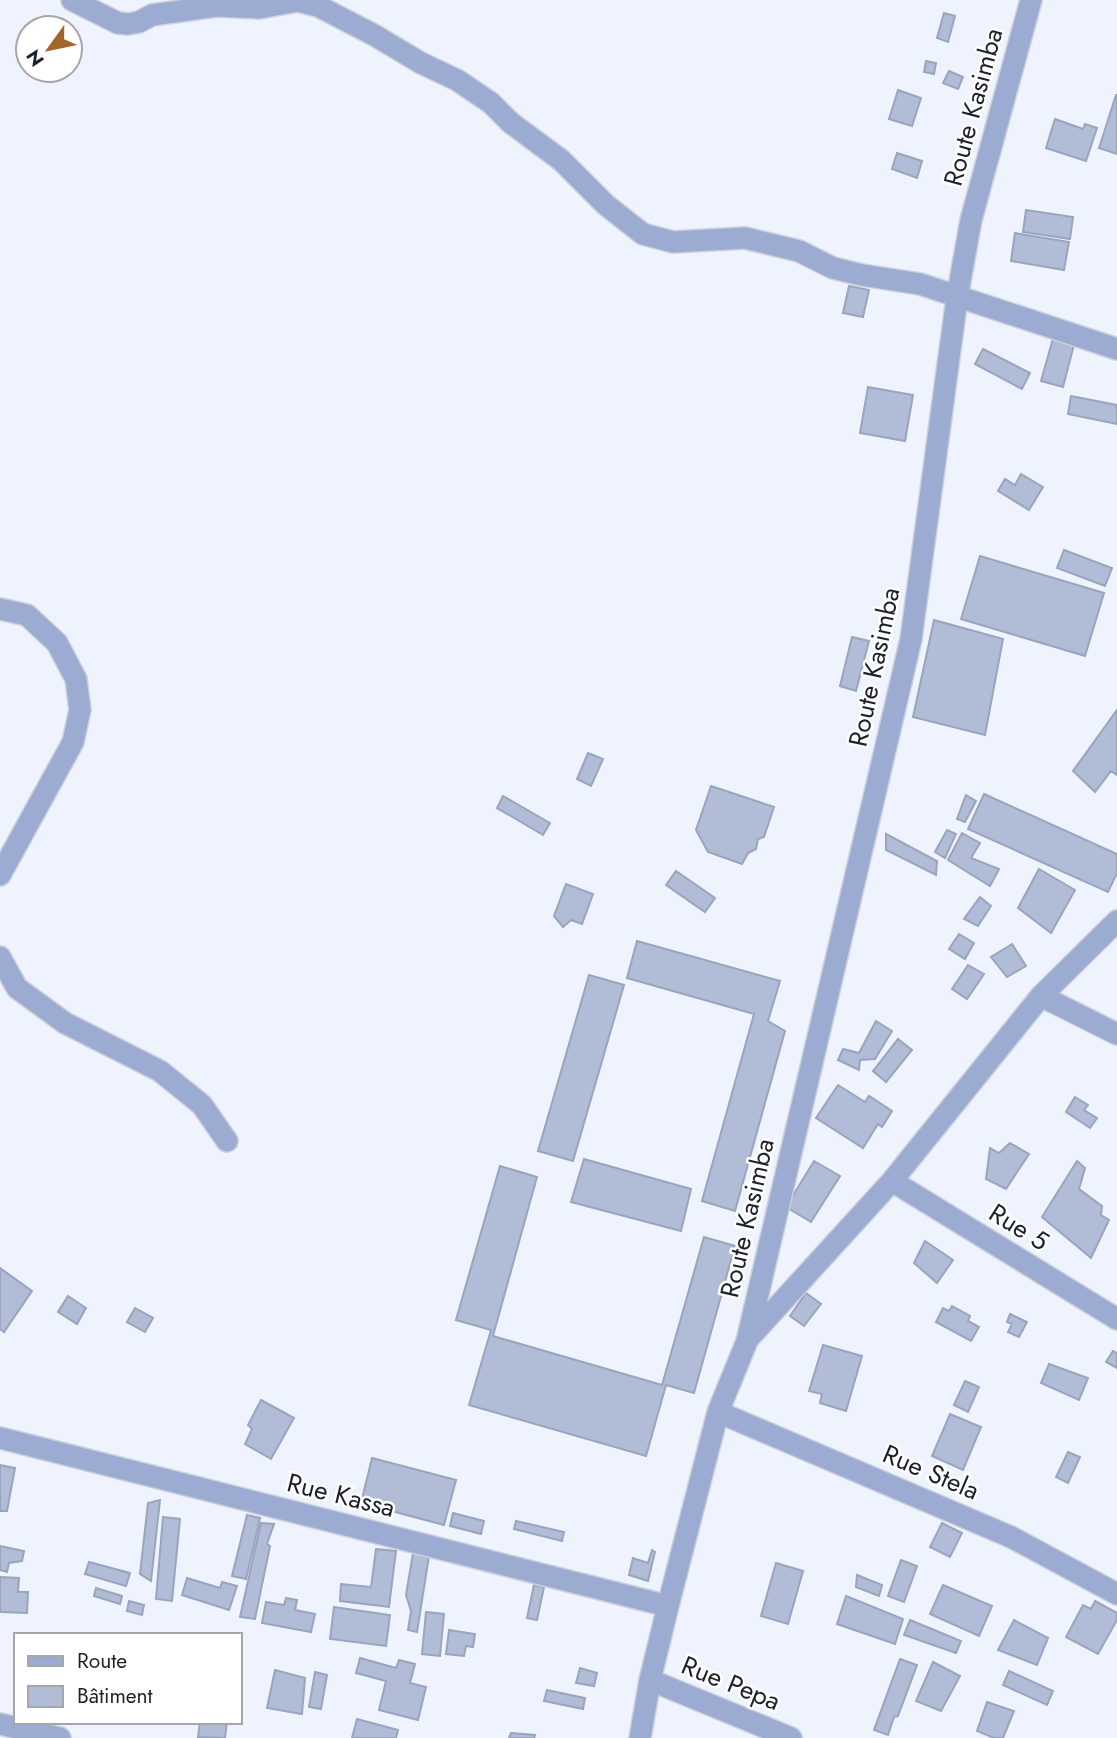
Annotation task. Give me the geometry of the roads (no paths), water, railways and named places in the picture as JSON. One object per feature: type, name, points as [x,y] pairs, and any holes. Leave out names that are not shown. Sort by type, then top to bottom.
[{"type":"street","points":[[72,0],[118,23],[128,24],[152,15],[216,6],[259,8],[298,1],[318,6],[457,80],[491,103],[511,123],[561,160],[606,205],[643,234],[673,242],[746,238],[799,251],[833,268],[920,284],[1117,349]]},
{"type":"street","name":"Route Kasimba","points":[[640,1738],[650,1680],[718,1412],[747,1341],[913,632],[957,298],[971,220],[1031,0]]},
{"type":"street","points":[[0,609],[27,615],[57,643],[76,679],[80,710],[72,742],[0,875]]},
{"type":"street","name":"Route Kasimba","points":[[747,1341],[892,1181],[1041,996],[1117,921]]},
{"type":"street","points":[[0,957],[17,988],[65,1023],[160,1071],[202,1105],[227,1141]]},
{"type":"street","points":[[1041,996],[1117,1034]]},
{"type":"street","name":"Rue 5","points":[[892,1181],[1117,1319]]},
{"type":"street","name":"Rue Stela","points":[[718,1412],[1011,1537],[1117,1594]]},
{"type":"street","name":"Rue Kassa","points":[[0,1438],[668,1606]]},
{"type":"street","name":"Rue Pepa","points":[[650,1680],[791,1738]]},
{"type":"street","points":[[0,1724],[60,1738]]}]
